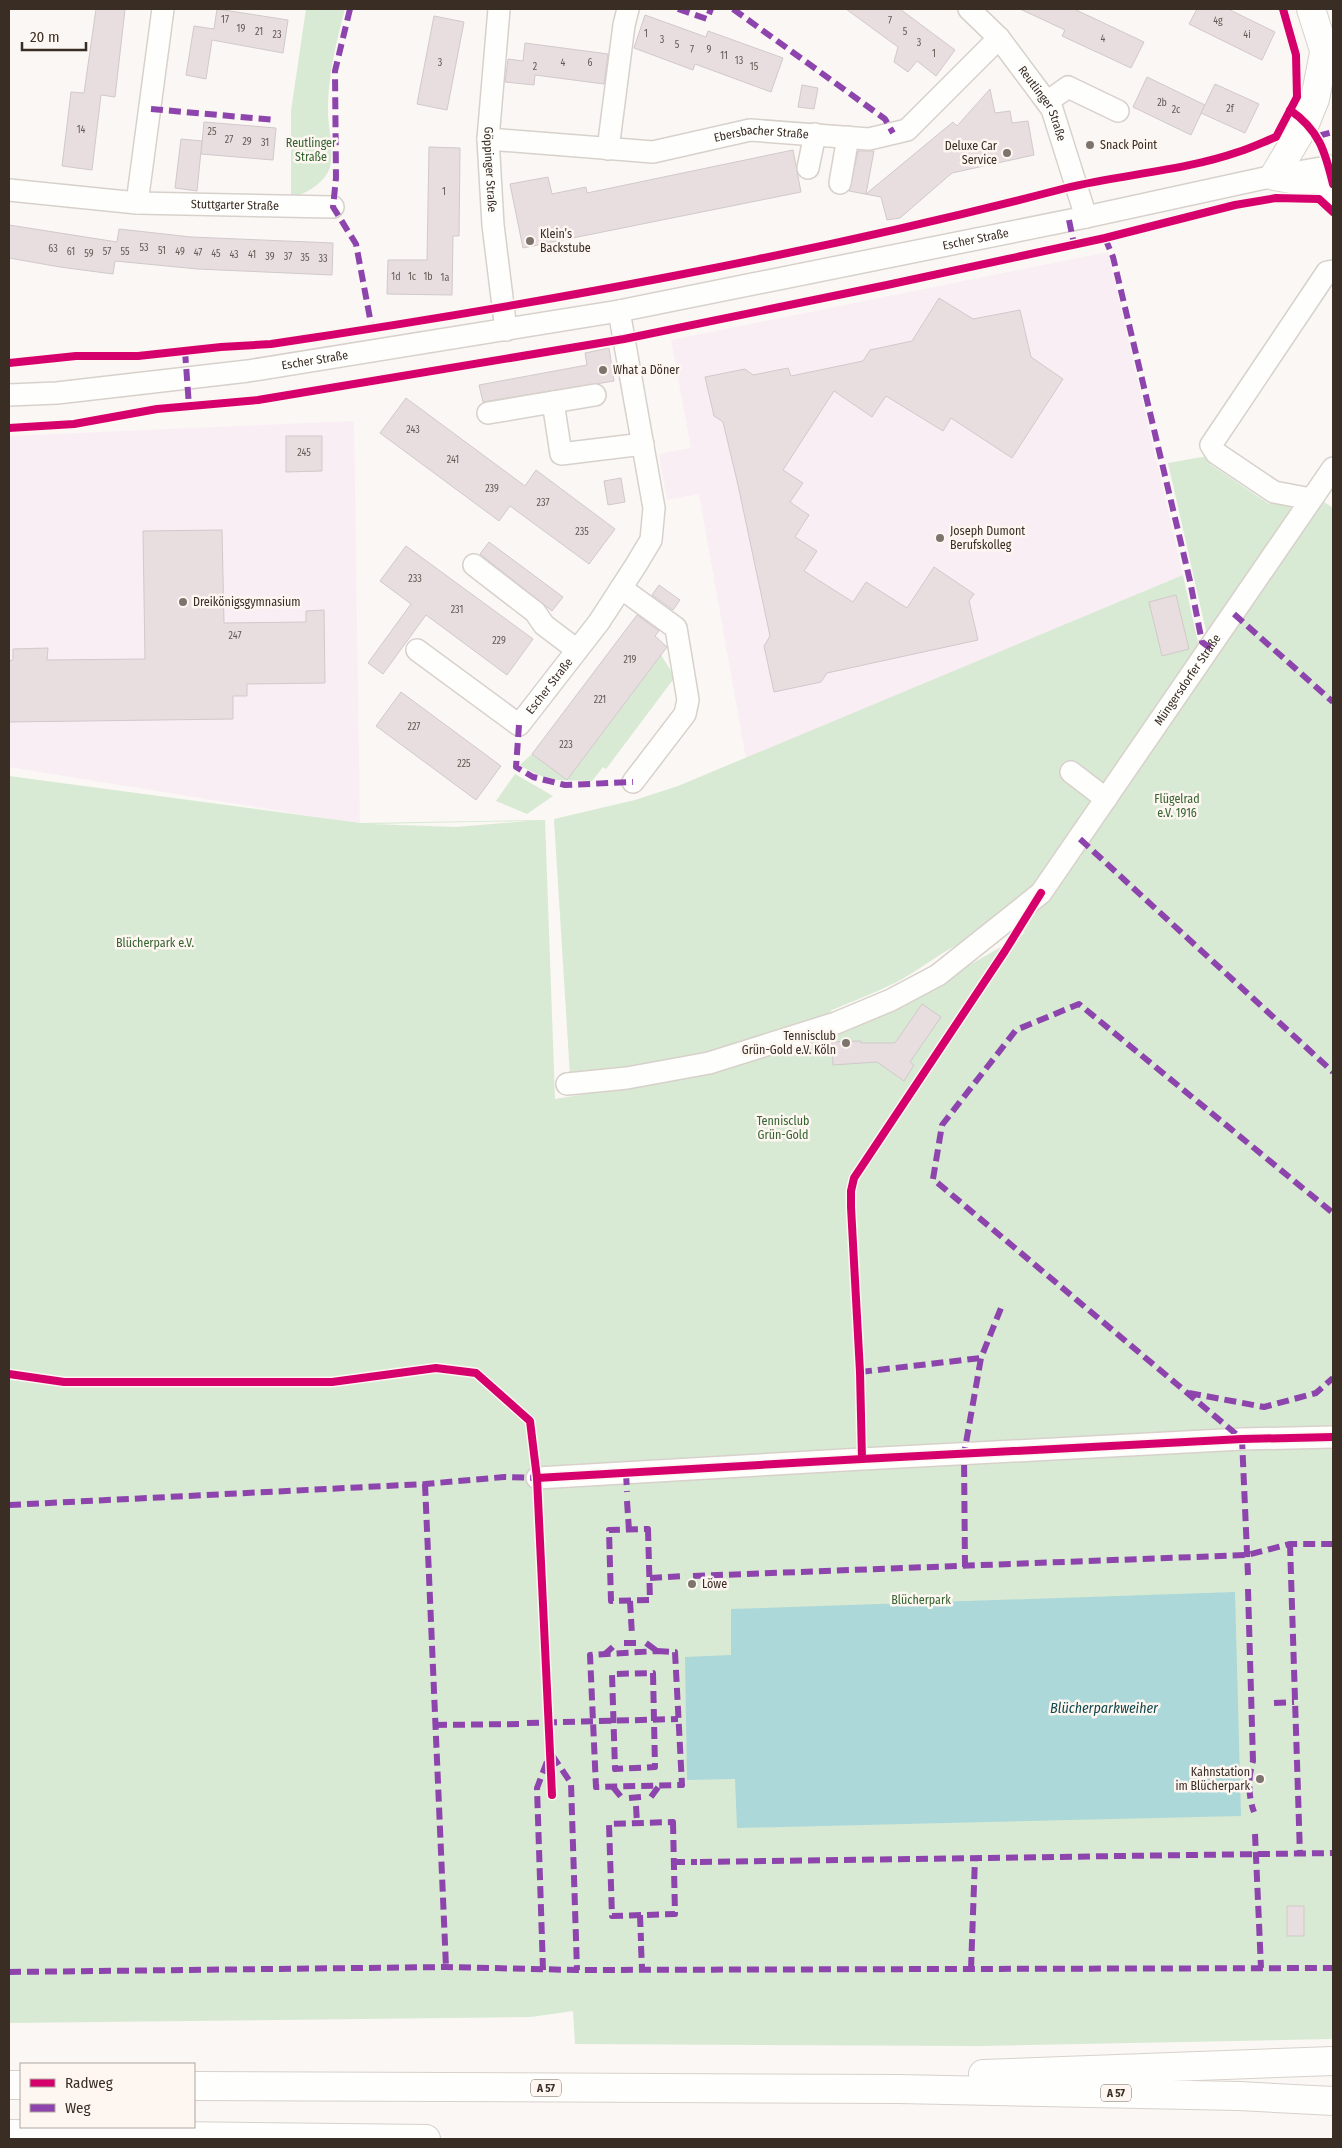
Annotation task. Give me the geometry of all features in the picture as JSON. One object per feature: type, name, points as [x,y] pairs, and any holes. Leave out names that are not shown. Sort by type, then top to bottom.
[{"type":"main road","points":[[1311,9],[1333,80]]},
{"type":"main road","points":[[1324,52],[1315,99],[1304,126],[1274,176],[1308,182],[1333,195]]},
{"type":"main road","points":[[898,2089],[956,2075],[1333,2061]]},
{"type":"main road","name":"A 57","points":[[195,2086],[898,2089],[1239,2096],[1333,2101]]},
{"type":"main road","points":[[9,2134],[426,2139]]},
{"type":"street","points":[[137,203],[163,9]]},
{"type":"street","name":"Göppinger Straße","points":[[498,9],[488,139],[493,225],[506,330]]},
{"type":"street","points":[[608,149],[624,25],[628,9]]},
{"type":"street","name":"Reutlinger Straße","points":[[969,9],[999,38],[1052,109],[1075,175],[1086,217]]},
{"type":"street","name":"Ebersbacher Straße","points":[[488,139],[653,152],[750,130],[869,138],[907,130],[999,38]]},
{"type":"street","points":[[1047,102],[1068,87],[1118,111]]},
{"type":"street","points":[[808,168],[814,134]]},
{"type":"street","points":[[840,183],[848,137]]},
{"type":"street","name":"Escher Straße","points":[[9,395],[57,393],[248,371],[619,311],[1086,217],[1274,176],[1333,166]]},
{"type":"street","name":"Stuttgarter Straße","points":[[9,190],[137,203],[333,207]]},
{"type":"street","points":[[1311,499],[1274,492],[1216,453],[1211,445],[1327,272],[1333,271]]},
{"type":"street","name":"Escher Straße","points":[[417,650],[519,725],[578,650],[621,588],[651,540],[654,508],[619,311]]},
{"type":"street","points":[[488,413],[595,395]]},
{"type":"street","points":[[553,402],[561,454],[643,444]]},
{"type":"street","name":"Müngersdorfer Straße","points":[[567,1084],[628,1078],[709,1063],[836,1023],[891,1000],[938,975],[1041,892],[1333,468]]},
{"type":"street","points":[[474,565],[535,612],[544,625],[578,650]]},
{"type":"street","points":[[621,588],[676,628],[688,700],[685,714],[633,782]]},
{"type":"street","points":[[1071,772],[1106,799]]},
{"type":"street","points":[[537,1478],[862,1458],[1242,1439],[1333,1437]]},
{"type":"shaded area","name":"Joseph Dumont Berufskolleg","points":[[1108,252],[1183,575],[746,759],[699,494],[667,500],[659,454],[691,448],[671,340]]},
{"type":"shaded area","name":"Dreikönigsgymnasium","points":[[354,421],[360,824],[9,767],[9,436]]},
{"type":"green space","name":"Reutlinger Straße","points":[[306,9],[345,9],[335,48],[329,88],[330,167],[325,177],[317,185],[291,198],[291,111]]},
{"type":"green space","points":[[1208,456],[1213,459],[1210,464],[1269,504],[1273,499],[1287,504],[1293,511],[1208,640],[1168,463]]},
{"type":"green space","name":"Blücherpark","points":[[1320,499],[1333,508],[1333,2039],[980,2046],[575,2044],[573,2011],[531,2017],[9,2023],[9,776],[360,823],[545,820],[555,1099],[628,1087],[930,988],[1025,933],[1008,931],[976,936],[947,951],[895,983],[830,1011],[833,1013],[691,1060],[570,1076],[554,819],[635,800],[678,786],[1183,575],[1199,647]],"holes":[[[529,821],[456,827],[372,824]]]},
{"type":"green space","points":[[661,655],[675,677],[606,769],[603,767],[592,781],[563,780],[547,778],[520,765],[532,754],[567,780]]},
{"type":"green space","points":[[515,774],[553,796],[527,814],[496,801]]},
{"type":"water","name":"Blücherparkweiher","points":[[1235,1592],[1241,1816],[737,1828],[735,1779],[687,1780],[685,1657],[731,1655],[731,1609]]},
{"type":"building","points":[[96,9],[125,9],[115,97],[101,95],[92,170],[62,166],[71,92],[84,93]]},
{"type":"building","points":[[217,9],[288,20],[283,53],[212,40],[206,79],[186,75],[194,26],[214,29]]},
{"type":"building","points":[[846,9],[900,9],[955,50],[936,76],[917,61],[908,72],[894,62],[898,47]]},
{"type":"building","points":[[1020,9],[1074,9],[1144,42],[1131,68],[1062,36],[1065,30]]},
{"type":"building","points":[[1197,9],[1228,9],[1275,32],[1262,60],[1189,24]]},
{"type":"building","points":[[645,15],[706,37],[708,31],[783,58],[771,92],[695,64],[693,70],[634,48]]},
{"type":"building","points":[[434,16],[464,22],[447,110],[417,104]]},
{"type":"building","points":[[525,43],[608,54],[604,84],[535,75],[534,85],[505,82],[508,59],[523,61]]},
{"type":"building","points":[[1147,77],[1205,105],[1191,135],[1133,107]]},
{"type":"building","points":[[1215,84],[1259,104],[1245,133],[1201,113]]},
{"type":"building","points":[[802,85],[818,88],[814,109],[798,107]]},
{"type":"building","points":[[990,89],[995,113],[1010,111],[1012,123],[1028,121],[1034,155],[952,173],[900,218],[887,220],[881,197],[849,191],[858,151],[874,151],[866,194],[953,122],[957,126]]},
{"type":"building","points":[[204,122],[276,128],[273,160],[201,154]]},
{"type":"building","points":[[181,139],[202,141],[197,191],[175,188]]},
{"type":"building","points":[[429,147],[460,148],[459,236],[453,236],[452,295],[387,294],[388,260],[427,260]]},
{"type":"building","points":[[793,150],[801,192],[523,248],[510,184],[548,177],[552,194],[586,187],[587,193]]},
{"type":"building","points":[[9,225],[117,242],[119,229],[191,237],[333,243],[332,275],[198,269],[115,261],[113,274],[60,267],[9,258]]},
{"type":"building","points":[[939,298],[973,319],[1020,310],[1031,357],[1063,379],[1012,458],[951,418],[943,431],[886,396],[872,417],[834,391],[783,470],[803,483],[790,502],[809,515],[795,537],[817,551],[804,571],[853,602],[866,582],[907,608],[934,567],[974,594],[969,601],[978,640],[827,673],[821,682],[774,692],[764,646],[770,636],[738,485],[723,422],[714,416],[705,377],[745,369],[753,375],[788,368],[791,376],[863,361],[870,350],[912,341]]},
{"type":"building","points":[[609,348],[614,381],[483,402],[479,385],[587,365],[585,353]]},
{"type":"building","points":[[406,398],[525,486],[536,470],[615,529],[589,564],[510,506],[499,521],[380,433]]},
{"type":"building","points":[[286,436],[322,436],[322,471],[286,472]]},
{"type":"building","points":[[621,478],[625,502],[608,505],[604,481]]},
{"type":"building","points":[[222,530],[224,623],[306,622],[306,611],[324,610],[325,683],[247,684],[247,696],[233,696],[233,719],[9,722],[9,661],[13,660],[13,649],[48,648],[47,660],[145,659],[143,531]]},
{"type":"building","points":[[489,542],[563,597],[552,611],[480,554]]},
{"type":"building","points":[[406,546],[533,639],[507,675],[426,615],[383,674],[368,663],[411,604],[380,581]]},
{"type":"building","points":[[659,585],[680,600],[673,610],[652,595]]},
{"type":"building","points":[[1176,595],[1189,649],[1162,656],[1149,602]]},
{"type":"building","points":[[637,615],[659,631],[655,636],[667,647],[567,780],[532,754]]},
{"type":"building","points":[[401,692],[501,766],[476,800],[376,726]]},
{"type":"building","name":"Tennisclub Grün-Gold e.V. Köln","points":[[922,1004],[941,1017],[910,1062],[914,1065],[904,1081],[877,1062],[833,1065],[832,1042],[895,1043]]},
{"type":"building","points":[[1287,1906],[1304,1906],[1304,1936],[1287,1936]]},
{"type":"marked path","points":[[350,9],[335,71],[336,178],[333,207],[356,244],[372,329]]},
{"type":"marked path","points":[[678,9],[707,19],[711,9]]},
{"type":"marked path","points":[[733,9],[885,119],[893,133]]},
{"type":"marked path","points":[[151,109],[275,120]]},
{"type":"marked path","points":[[1318,136],[1333,132]]},
{"type":"marked path","points":[[1069,220],[1074,244]]},
{"type":"marked path","points":[[1105,238],[1113,257],[1190,581],[1202,642],[1210,648]]},
{"type":"marked path","points":[[185,351],[189,406]]},
{"type":"marked path","points":[[1234,614],[1333,702]]},
{"type":"marked path","points":[[519,725],[516,767],[533,777],[565,785],[633,782]]},
{"type":"marked path","points":[[1080,839],[1333,1072]]},
{"type":"marked path","points":[[1248,1575],[1242,1439],[933,1179],[942,1125],[1016,1030],[1079,1004],[1333,1213]]},
{"type":"marked path","points":[[965,1567],[964,1454],[981,1358],[1003,1303]]},
{"type":"marked path","points":[[860,1372],[981,1358]]},
{"type":"marked path","points":[[1189,1393],[1264,1407],[1316,1393],[1333,1378]]},
{"type":"marked path","points":[[626,1473],[627,1492]]},
{"type":"marked path","points":[[9,1505],[425,1484],[504,1477],[537,1478]]},
{"type":"marked path","points":[[425,1484],[446,1967]]},
{"type":"marked path","points":[[627,1501],[629,1530]]},
{"type":"marked path","points":[[648,1529],[650,1600],[611,1601],[609,1530],[648,1529]]},
{"type":"marked path","points":[[1290,1544],[1300,1855]]},
{"type":"marked path","points":[[693,1576],[1247,1555],[1290,1544],[1333,1544]]},
{"type":"marked path","points":[[650,1578],[686,1576]]},
{"type":"marked path","points":[[1248,1589],[1253,1761],[1249,1786],[1254,1812]]},
{"type":"marked path","points":[[630,1601],[632,1635]]},
{"type":"marked path","points":[[624,1643],[638,1643]]},
{"type":"marked path","points":[[646,1643],[657,1651]]},
{"type":"marked path","points":[[604,1655],[616,1644]]},
{"type":"marked path","points":[[657,1651],[675,1652],[682,1785],[596,1787],[590,1655],[657,1651]]},
{"type":"marked path","points":[[653,1673],[655,1767],[615,1769],[612,1674],[653,1673]]},
{"type":"marked path","points":[[1274,1703],[1294,1702]]},
{"type":"marked path","points":[[527,1723],[678,1719]]},
{"type":"marked path","points":[[435,1725],[521,1724]]},
{"type":"marked path","points":[[552,1755],[571,1783],[577,1970]]},
{"type":"marked path","points":[[543,1970],[537,1788],[548,1759]]},
{"type":"marked path","points":[[651,1797],[659,1786]]},
{"type":"marked path","points":[[613,1787],[622,1798]]},
{"type":"marked path","points":[[629,1798],[642,1797]]},
{"type":"marked path","points":[[636,1806],[637,1823]]},
{"type":"marked path","points":[[673,1822],[675,1914],[612,1916],[609,1824],[673,1822]]},
{"type":"marked path","points":[[1255,1834],[1261,1968]]},
{"type":"marked path","points":[[700,1862],[1333,1853]]},
{"type":"marked path","points":[[971,1969],[975,1858]]},
{"type":"marked path","points":[[673,1862],[697,1862]]},
{"type":"marked path","points":[[640,1915],[641,1941]]},
{"type":"marked path","points":[[641,1946],[642,1968]]},
{"type":"marked path","points":[[9,1972],[446,1967],[577,1970],[1333,1968]]},
{"type":"cycle path","points":[[9,363],[76,356],[138,356],[221,347],[271,344],[371,329],[571,295],[770,257],[968,213],[1088,183],[1196,164],[1243,150],[1276,137],[1297,97],[1296,55],[1283,9]]},
{"type":"cycle path","points":[[1290,110],[1308,125],[1319,142],[1324,151],[1333,184]]},
{"type":"cycle path","points":[[9,428],[74,424],[157,409],[258,400],[624,339],[1105,238],[1235,205],[1276,198],[1319,199],[1333,212]]},
{"type":"cycle path","points":[[862,1459],[860,1372],[851,1207],[851,1191],[854,1178],[1005,951],[1041,893]]},
{"type":"cycle path","points":[[9,1374],[64,1382],[332,1382],[436,1368],[476,1373],[530,1421],[537,1478],[552,1795]]},
{"type":"cycle path","points":[[537,1478],[1242,1439],[1333,1437]]},
{"type":"place","name":"Snack Point","points":[[1090,145]]},
{"type":"place","name":"Deluxe Car Service","points":[[1007,153]]},
{"type":"place","name":"Klein’s Backstube","points":[[530,241]]},
{"type":"place","name":"What a Döner","points":[[603,370]]},
{"type":"place","name":"Joseph Dumont Berufskolleg","points":[[940,538]]},
{"type":"place","name":"Dreikönigsgymnasium","points":[[183,602]]},
{"type":"place","name":"Tennisclub Grün-Gold e.V. Köln","points":[[846,1043]]},
{"type":"place","name":"Löwe","points":[[692,1584]]},
{"type":"place","name":"Kahnstation im Blücherpark","points":[[1260,1779]]},
{"type":"park label","name":"Flügelrad e.V. 1916","points":[[1177,806]]},
{"type":"park label","name":"Blücherpark e.V.","points":[[155,943]]},
{"type":"park label","name":"Tennisclub Grün-Gold","points":[[783,1128]]}]
